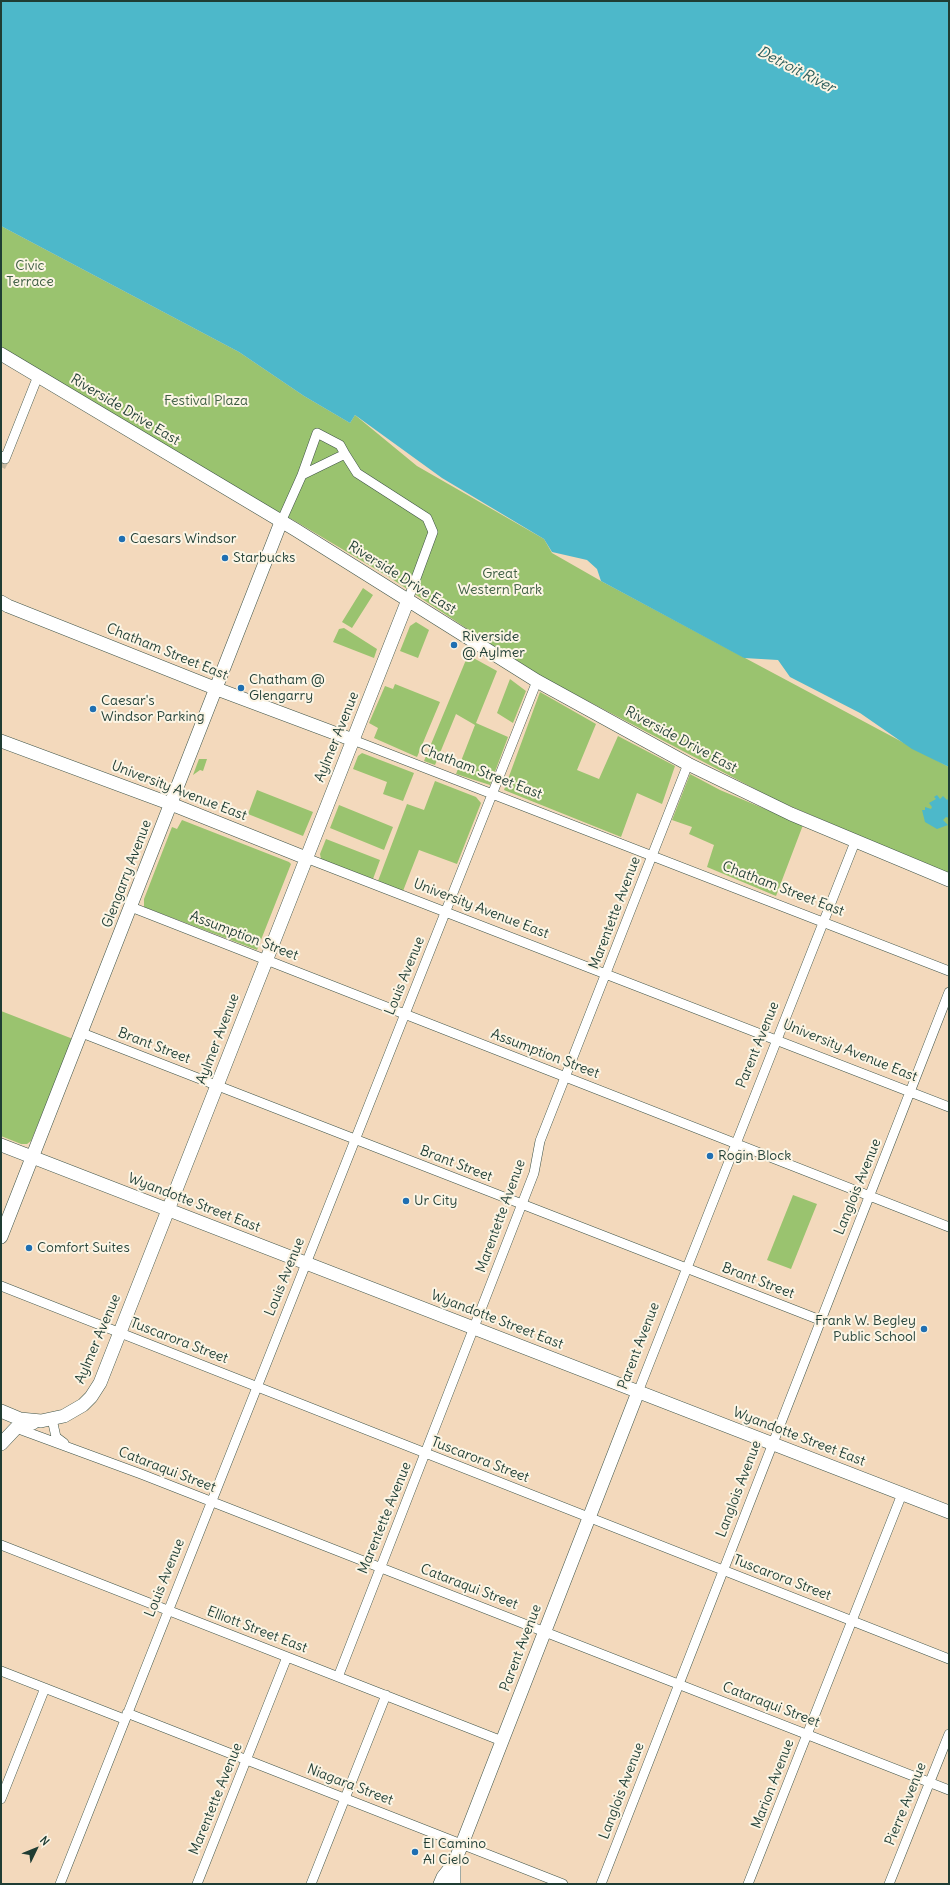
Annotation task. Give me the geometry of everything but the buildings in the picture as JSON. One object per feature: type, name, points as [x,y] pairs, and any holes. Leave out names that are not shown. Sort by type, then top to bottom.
[{"type":"main road","name":"Riverside Drive East","points":[[1,354],[281,522],[537,681],[688,764],[791,814],[949,880]]},
{"type":"main road","name":"Glengarry Avenue","points":[[1,1237],[217,689],[281,522]]},
{"type":"main road","name":"Aylmer Avenue","points":[[1,1411],[20,1419],[47,1420],[74,1411],[91,1397],[100,1383],[408,600]]},
{"type":"main road","name":"Chatham Street East","points":[[1,602],[217,689],[353,740]]},
{"type":"main road","name":"University Avenue East","points":[[1,741],[171,804],[306,858]]},
{"type":"main road","name":"Wyandotte Street East","points":[[1,1145],[949,1512]]},
{"type":"main road","name":"Parent Avenue","points":[[440,1884],[443,1877],[454,1863],[462,1844],[638,1392]]},
{"type":"main road","points":[[1,1444],[16,1428],[47,1420]]},
{"type":"main road","name":"Parent Avenue","points":[[454,1863],[454,1884]]},
{"type":"street","points":[[3,457],[38,376]]},
{"type":"street","points":[[281,522],[302,474],[317,433],[340,445],[356,474],[427,518],[433,532],[408,600]]},
{"type":"street","points":[[302,474],[345,454]]},
{"type":"street","name":"Louis Avenue","points":[[60,1884],[537,681]]},
{"type":"street","name":"Chatham Street East","points":[[353,740],[949,972]]},
{"type":"street","name":"Marentette Avenue","points":[[338,1677],[534,1173],[540,1141],[688,764]]},
{"type":"street","name":"Parent Avenue","points":[[638,1392],[855,842]]},
{"type":"street","name":"University Avenue East","points":[[306,858],[777,1039],[949,1108]]},
{"type":"street","name":"Assumption Street","points":[[131,907],[949,1227]]},
{"type":"street","name":"Langlois Avenue","points":[[601,1884],[771,1444],[949,992]]},
{"type":"street","name":"Brant Street","points":[[82,1033],[820,1320]]},
{"type":"street","name":"Tuscarora Street","points":[[1,1286],[949,1659]]},
{"type":"street","name":"Cataraqui Street","points":[[47,1420],[56,1437],[68,1446]]},
{"type":"street","name":"Cataraqui Street","points":[[16,1428],[68,1446],[949,1790]]},
{"type":"street","name":"Marion Avenue","points":[[748,1884],[902,1494]]},
{"type":"street","name":"Elliott Street East","points":[[1,1545],[502,1741]]},
{"type":"street","name":"Marentette Avenue","points":[[197,1884],[287,1657]]},
{"type":"street","name":"Niagara Street","points":[[1,1671],[246,1760],[563,1884]]},
{"type":"street","points":[[1,1799],[45,1688]]},
{"type":"street","points":[[311,1884],[386,1696]]},
{"type":"street","name":"Pierre Avenue","points":[[889,1884],[949,1734]]},
{"type":"green space","name":"Great Western Park","points":[[1,226],[239,352],[304,396],[350,423],[355,415],[417,466],[544,539],[552,553],[601,581],[949,767],[949,874],[776,800],[546,679],[389,577],[295,521],[225,483],[1,347]]},
{"type":"green space","points":[[363,588],[373,595],[352,628],[342,622]]},
{"type":"green space","points":[[416,622],[429,630],[418,658],[400,651],[410,626]]},
{"type":"green space","points":[[344,628],[377,649],[374,658],[333,642],[339,629]]},
{"type":"green space","points":[[468,655],[497,671],[476,723],[508,737],[490,785],[456,774],[475,725],[456,714],[435,765],[424,761]]},
{"type":"green space","points":[[510,679],[526,691],[513,723],[497,713]]},
{"type":"green space","points":[[395,684],[440,702],[417,757],[374,738],[378,728],[369,723],[385,686],[393,689]]},
{"type":"green space","points":[[540,692],[596,724],[577,770],[599,779],[618,736],[675,766],[662,804],[637,793],[621,837],[504,790]]},
{"type":"green space","points":[[362,753],[414,773],[403,801],[383,794],[387,782],[353,769],[358,756]]},
{"type":"green space","points":[[199,759],[207,759],[203,771],[200,770],[193,775]]},
{"type":"green space","points":[[690,774],[720,790],[803,825],[776,896],[707,867],[714,845],[689,834],[692,827],[672,820]]},
{"type":"green space","points":[[435,781],[476,797],[481,803],[457,864],[419,850],[403,891],[378,881],[407,804],[424,810]]},
{"type":"green space","points":[[257,790],[313,812],[303,836],[248,814]]},
{"type":"green space","points":[[339,805],[393,827],[384,850],[330,828]]},
{"type":"green space","points":[[182,820],[291,864],[257,950],[144,907],[144,899],[172,827],[177,829]]},
{"type":"green space","points":[[326,839],[380,860],[373,879],[321,859],[320,854]]},
{"type":"green space","points":[[1,1011],[73,1039],[31,1141],[27,1144],[21,1144],[1,1136]]},
{"type":"green space","points":[[793,1195],[817,1204],[791,1269],[767,1260]]},
{"type":"water","name":"Detroit River","points":[[1,1],[949,1],[949,767],[912,749],[860,713],[790,677],[778,660],[744,658],[601,581],[597,569],[587,560],[552,552],[544,539],[442,478],[355,415],[350,423],[304,396],[239,352],[1,226]]},
{"type":"water","points":[[937,795],[940,799],[943,796],[947,800],[949,798],[949,818],[946,817],[943,820],[948,825],[937,829],[925,822],[922,810],[925,810],[925,807],[931,809],[932,807],[929,803],[936,799],[934,797]]},
{"type":"tunnel","points":[[1,467],[5,459]]},
{"type":"place","name":"Caesars Windsor","points":[[122,539]]},
{"type":"place","name":"Starbucks","points":[[225,558]]},
{"type":"place","name":"Riverside @ Aylmer","points":[[454,645]]},
{"type":"place","name":"Chatham @ Glengarry","points":[[241,688]]},
{"type":"place","name":"Caesar's Windsor Parking","points":[[93,709]]},
{"type":"place","name":"Rogin Block","points":[[710,1156]]},
{"type":"place","name":"Ur City","points":[[406,1201]]},
{"type":"place","name":"Comfort Suites","points":[[29,1248]]},
{"type":"place","name":"Frank W. Begley Public School","points":[[924,1329]]},
{"type":"place","name":"El Camino Al Cielo","points":[[415,1852]]},
{"type":"park label","name":"Civic Terrace","points":[[30,274]]},
{"type":"park label","name":"Festival Plaza","points":[[206,401]]}]
